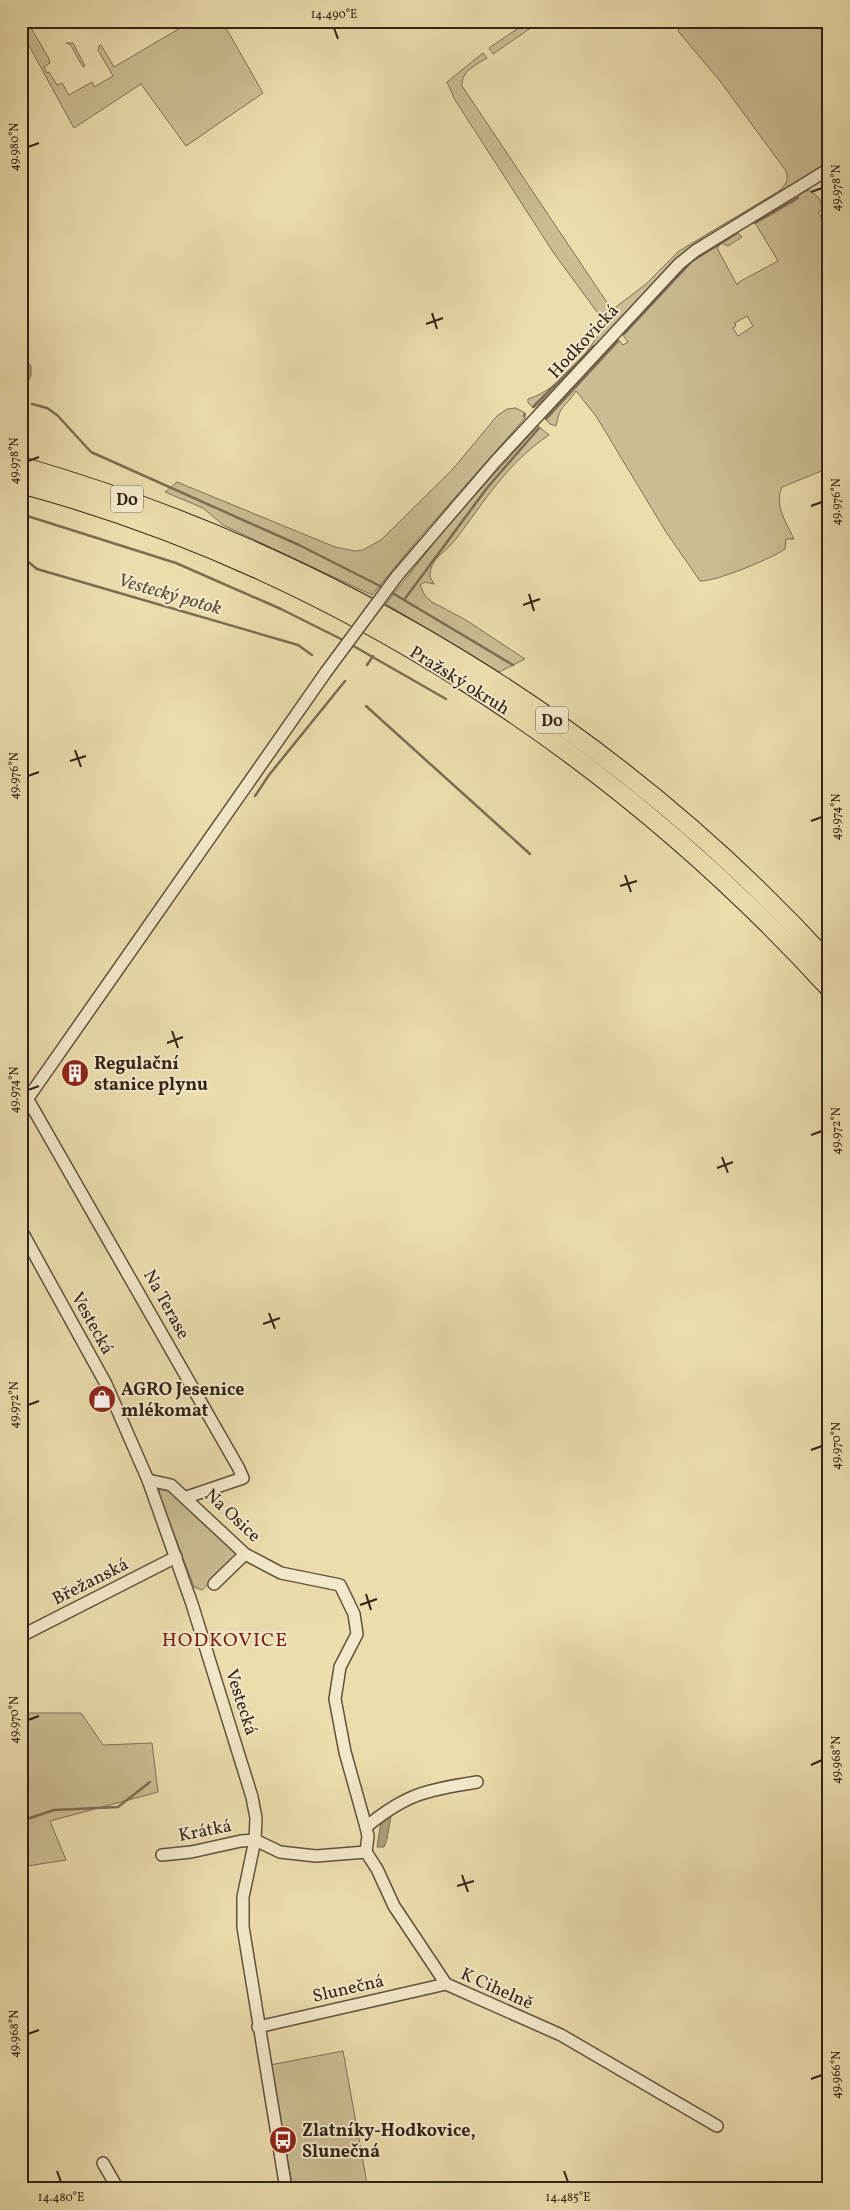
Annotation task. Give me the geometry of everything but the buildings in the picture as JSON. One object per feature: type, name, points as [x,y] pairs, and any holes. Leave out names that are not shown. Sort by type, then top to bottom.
[{"type":"highway","name":"Pražský okruh","points":[[21,466],[131,501],[239,543],[332,587],[457,656],[580,739],[691,828],[776,908],[829,963]]},
{"type":"highway","name":"Pražský okruh","points":[[21,484],[97,507],[216,552],[321,600],[426,658],[509,711],[570,754],[679,841],[763,919],[829,988]]},
{"type":"highway","points":[[21,494],[97,507]]},
{"type":"street","name":"Hodkovická","points":[[24,1103],[326,672],[397,576],[495,462],[679,264],[696,251],[829,169]]},
{"type":"street","name":"Na Terase","points":[[24,1103],[243,1478],[187,1497]]},
{"type":"street","name":"Vestecká","points":[[21,1230],[106,1384],[148,1480],[176,1557],[252,1797],[256,1818],[255,1840],[243,1896],[243,1927],[286,2189]]},
{"type":"street","name":"Na Osice","points":[[148,1480],[171,1485],[187,1497],[245,1554],[280,1573],[340,1586],[354,1614],[357,1634],[340,1668],[335,1699],[345,1752],[368,1836],[366,1852]]},
{"type":"street","points":[[214,1584],[245,1554]]},
{"type":"street","name":"Břežanská","points":[[21,1636],[176,1557]]},
{"type":"street","points":[[366,1827],[391,1806],[417,1794],[477,1782]]},
{"type":"street","name":"Krátká","points":[[162,1855],[191,1852],[241,1840],[255,1840]]},
{"type":"street","points":[[255,1840],[280,1852],[316,1856],[366,1852]]},
{"type":"street","name":"K Cihelně","points":[[366,1852],[377,1869],[394,1906],[446,1984],[561,2035],[717,2126]]},
{"type":"street","name":"Slunečná","points":[[258,2027],[446,1984]]},
{"type":"street","points":[[103,2163],[118,2189]]},
{"type":"shaded area","points":[[21,21],[27,21],[48,57],[50,63],[44,67],[47,73],[49,72],[57,85],[62,83],[69,95],[92,82],[94,87],[113,76],[98,50],[101,45],[114,67],[182,27],[184,25],[182,21],[222,21],[263,93],[186,146],[141,84],[74,128],[21,31]]},
{"type":"shaded area","points":[[529,21],[541,21],[493,54],[489,48]]},
{"type":"shaded area","points":[[686,21],[822,21],[829,31],[829,163],[699,244],[560,385],[534,408],[528,403],[528,399],[539,395],[561,379],[590,347],[604,326],[600,316],[553,252],[455,100],[447,82],[483,53],[487,58],[467,72],[462,81],[462,86],[612,310],[646,284],[679,251],[779,191],[787,180],[786,171],[720,81],[678,31]]},
{"type":"shaded area","points":[[66,43],[73,43],[85,66],[83,67],[70,44]]},
{"type":"shaded area","points":[[809,190],[818,197],[824,208],[818,212],[829,231],[829,468],[782,487],[779,500],[780,507],[794,539],[786,539],[785,549],[744,569],[718,578],[700,581],[666,532],[596,416],[576,391],[561,409],[556,426],[550,424],[545,418],[617,338],[623,345],[628,342],[622,334],[678,272],[696,256],[736,231],[742,237],[728,246],[722,243],[717,248],[737,285],[739,282],[778,261],[754,221],[802,192]],"holes":[[[747,316],[753,326],[738,336],[733,328],[736,326],[735,323]]]},
{"type":"shaded area","points":[[21,355],[31,366],[31,375],[27,384],[21,385]]},
{"type":"shaded area","points":[[516,408],[525,413],[525,418],[419,538],[372,595],[223,525],[203,508],[165,492],[177,482],[335,547],[355,551],[363,550],[381,540],[452,470],[497,416],[507,409]]},
{"type":"shaded area","points":[[538,426],[549,435],[534,446],[509,470],[455,540],[435,561],[430,571],[430,577],[434,584],[425,582],[420,585],[425,596],[432,602],[466,620],[525,659],[499,672],[386,604],[448,525]]},
{"type":"shaded area","points":[[165,1487],[172,1489],[237,1552],[232,1561],[202,1590],[194,1587],[159,1494],[160,1489]]},
{"type":"shaded area","points":[[21,1713],[81,1713],[103,1745],[152,1743],[158,1792],[50,1821],[66,1860],[21,1867]]},
{"type":"shaded area","points":[[391,1816],[384,1847],[377,1847],[381,1822]]},
{"type":"shaded area","points":[[343,2051],[368,2189],[293,2189],[270,2065]]},
{"type":"waterway","points":[[816,171],[829,161]]},
{"type":"waterway","points":[[755,223],[798,198]]},
{"type":"waterway","points":[[624,334],[692,261],[737,233]]},
{"type":"waterway","points":[[619,320],[682,255]]},
{"type":"waterway","points":[[546,419],[618,341]]},
{"type":"waterway","points":[[533,407],[594,346]]},
{"type":"waterway","points":[[32,404],[47,408],[57,415],[91,452],[299,545],[384,588]]},
{"type":"waterway","points":[[404,600],[487,488],[539,428]]},
{"type":"waterway","points":[[21,514],[176,563],[281,609],[345,641]]},
{"type":"waterway","name":"Vestecký potok","points":[[21,556],[37,569],[298,645],[312,655]]},
{"type":"waterway","points":[[389,591],[513,665]]},
{"type":"waterway","points":[[350,644],[446,699]]},
{"type":"waterway","points":[[367,665],[373,656]]},
{"type":"waterway","points":[[255,796],[269,775],[345,681]]},
{"type":"waterway","name":"Vestecký potok","points":[[366,706],[530,854]]},
{"type":"waterway","points":[[21,1821],[54,1810],[118,1807],[150,1782]]},
{"type":"place","name":"Regulační stanice plynu","points":[[75,1073]]},
{"type":"place","name":"AGRO Jesenice mlékomat","points":[[102,1399]]},
{"type":"place","name":"Zlatníky-Hodkovice, Slunečná","points":[[283,2140]]},
{"type":"district","name":"HODKOVICE","points":[[225,1639]]}]
